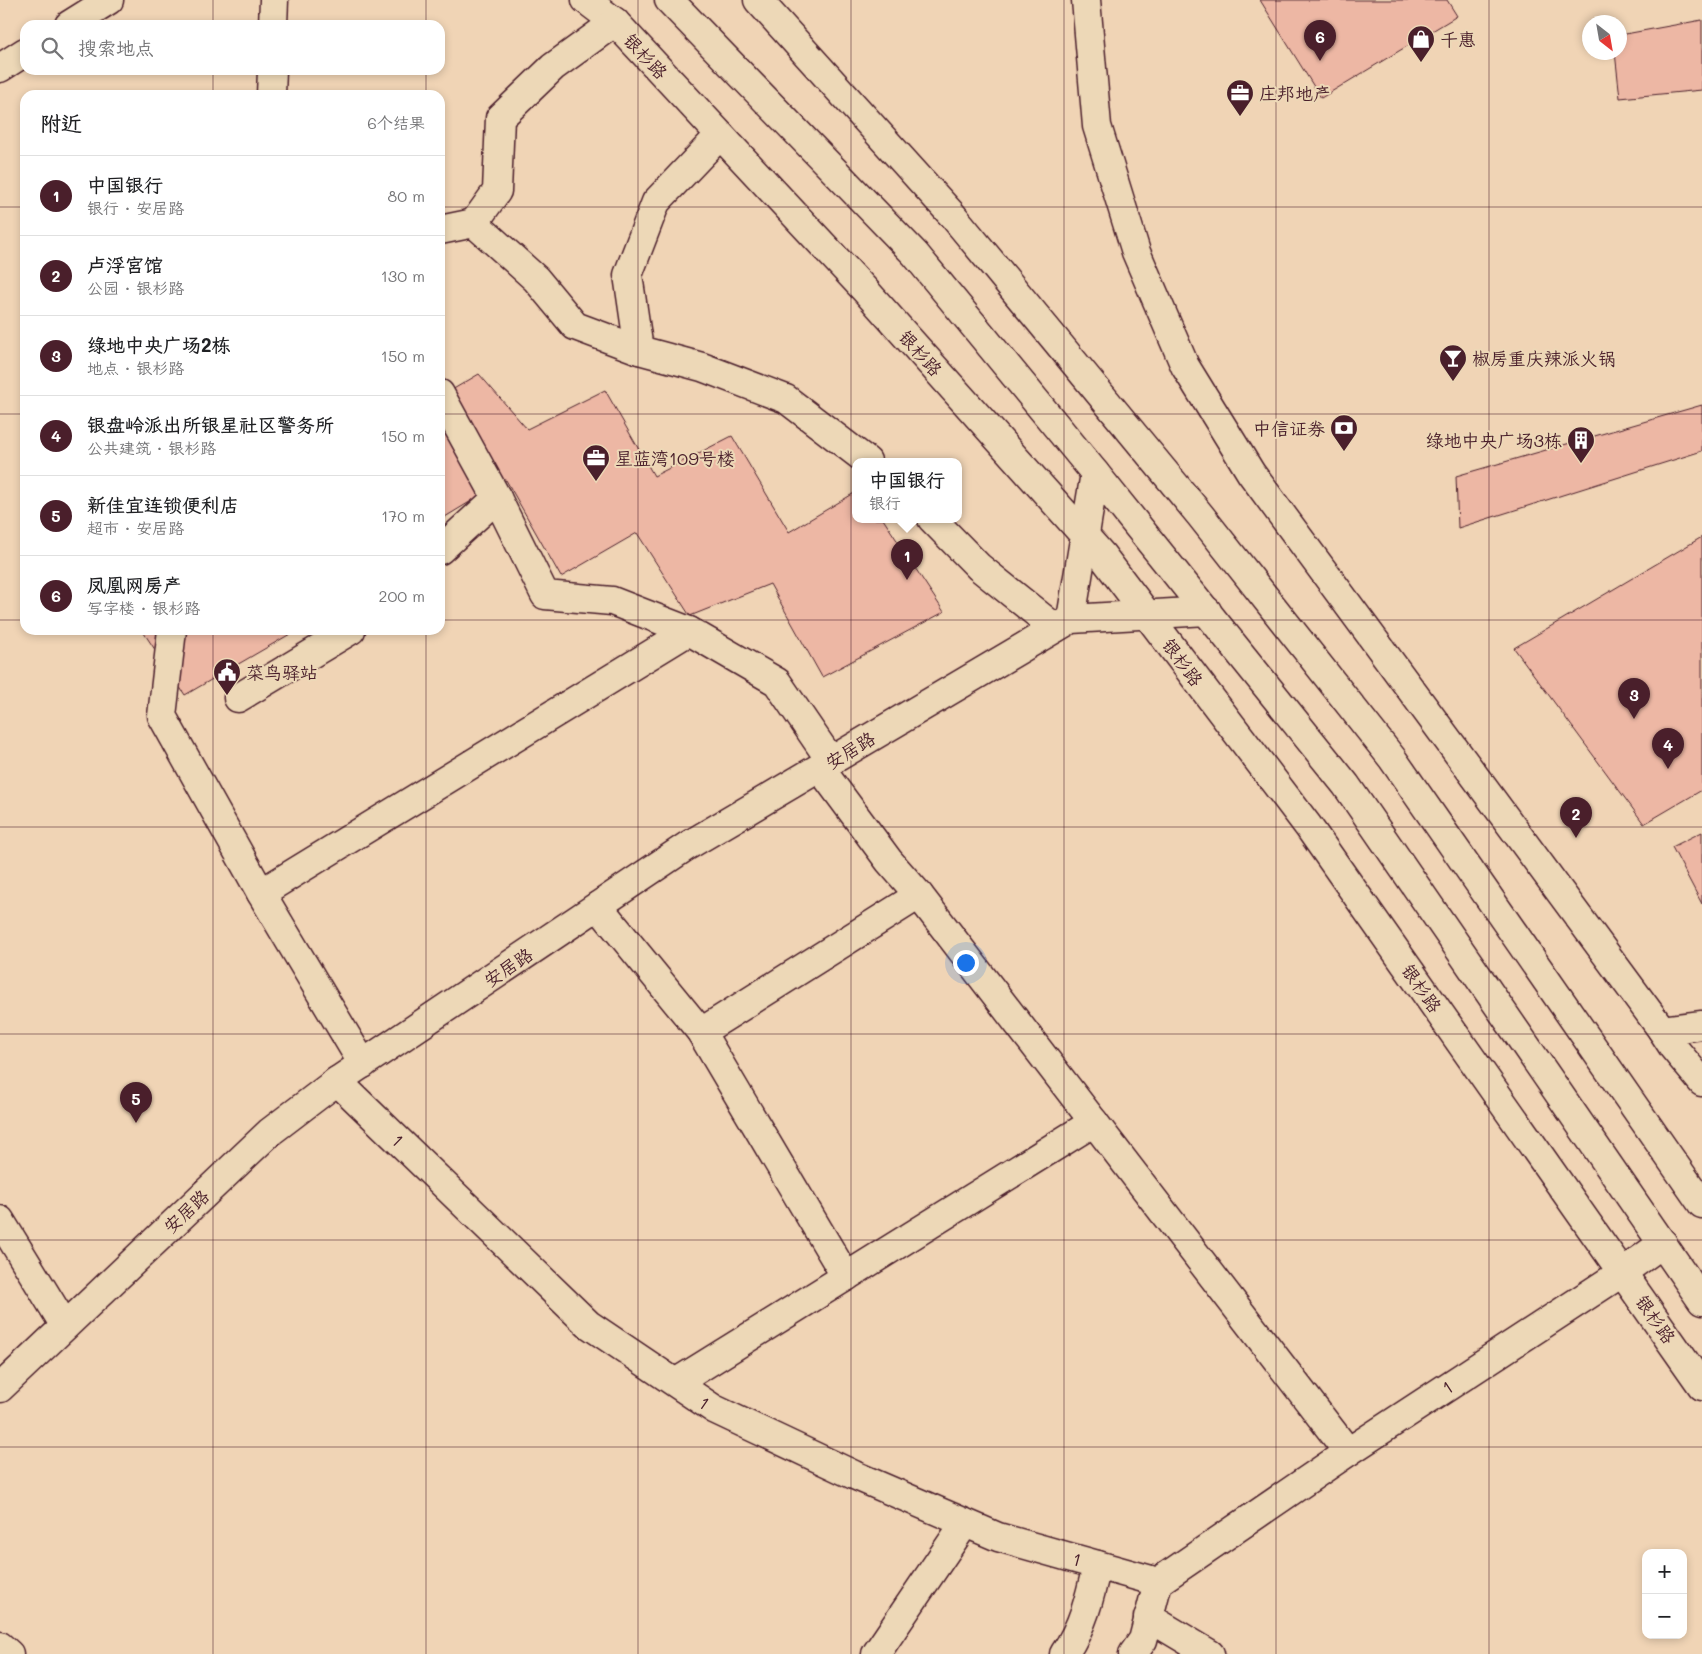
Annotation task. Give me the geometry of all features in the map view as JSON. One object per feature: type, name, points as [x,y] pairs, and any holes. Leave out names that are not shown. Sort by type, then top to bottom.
[{"type":"street","points":[[77,20],[109,0]]},
{"type":"street","points":[[274,0],[274,20]]},
{"type":"street","name":"银杉路","points":[[586,0],[615,22],[865,290],[1086,538],[1308,826],[1624,1272],[1702,1386]]},
{"type":"street","points":[[669,0],[915,254],[1095,473],[1346,785],[1702,1301]]},
{"type":"street","points":[[758,0],[954,217],[1200,515],[1392,758],[1702,1204]]},
{"type":"street","points":[[1086,0],[1097,126],[1136,252],[1185,366],[1251,473],[1673,1047],[1702,1082]]},
{"type":"street","points":[[445,229],[474,224],[497,191],[500,118],[553,67],[615,22]]},
{"type":"street","points":[[0,68],[20,55]]},
{"type":"street","points":[[271,90],[272,75]]},
{"type":"street","points":[[639,350],[628,275],[656,202],[720,135]]},
{"type":"street","points":[[474,224],[536,279],[575,326],[639,350],[702,367],[786,399],[863,458]]},
{"type":"street","points":[[445,403],[497,498],[545,595],[612,601],[689,630],[777,682],[826,764],[889,861],[919,895],[1348,1452]]},
{"type":"street","points":[[1063,624],[1086,538],[1095,473]]},
{"type":"street","points":[[445,545],[497,498]]},
{"type":"street","points":[[936,523],[979,567],[1063,624],[1207,611]]},
{"type":"street","name":"安居路","points":[[0,1388],[270,1132],[337,1082],[687,846],[1063,624]]},
{"type":"street","points":[[261,893],[689,630]]},
{"type":"street","points":[[171,635],[162,716],[261,893],[363,1064]]},
{"type":"street","points":[[238,698],[343,635]]},
{"type":"street","points":[[701,1032],[919,895]]},
{"type":"street","points":[[598,906],[701,1032],[846,1277]]},
{"type":"street","points":[[1662,1030],[1702,1025]]},
{"type":"street","name":"1","points":[[337,1082],[588,1324],[677,1382],[714,1409],[854,1475],[998,1537],[1158,1582],[1348,1452],[1624,1272],[1663,1243]]},
{"type":"street","points":[[677,1382],[1094,1122]]},
{"type":"street","points":[[0,1220],[65,1326]]},
{"type":"street","points":[[876,1654],[966,1523]]},
{"type":"street","points":[[1064,1654],[1073,1642],[1088,1605],[1097,1565]]},
{"type":"street","points":[[1133,1654],[1143,1640],[1158,1582]]},
{"type":"street","points":[[1148,1617],[1210,1654]]},
{"type":"street","points":[[0,1646],[9,1654]]},
{"type":"building","points":[[1260,0],[1447,0],[1457,16],[1321,98]]},
{"type":"building","points":[[1702,20],[1702,90],[1620,98],[1616,60],[1627,60],[1627,34]]},
{"type":"building","points":[[479,374],[527,429],[605,390],[654,476],[732,436],[789,532],[852,494],[852,523],[886,523],[944,612],[822,677],[770,584],[690,616],[637,533],[561,577],[506,480],[445,517],[445,394]]},
{"type":"building","name":"绿地中央广场3栋","points":[[1702,405],[1702,451],[1458,528],[1456,476]]},
{"type":"building","points":[[1702,537],[1702,790],[1644,824],[1514,648]]},
{"type":"building","points":[[145,635],[288,635],[185,695]]},
{"type":"building","points":[[1702,832],[1702,904],[1672,847]]},
{"type":"place","name":"凤凰网房产","points":[[1320,61]]},
{"type":"place","name":"千惠","points":[[1421,63]]},
{"type":"place","name":"庄邦地产","points":[[1240,117]]},
{"type":"place","name":"椒房重庆辣派火锅","points":[[1453,382]]},
{"type":"place","name":"中信证券","points":[[1344,452]]},
{"type":"place","name":"绿地中央广场3栋","points":[[1581,464]]},
{"type":"place","name":"星蓝湾109号楼","points":[[596,482]]},
{"type":"place","name":"中国银行","points":[[907,580]]},
{"type":"place","name":"菜鸟驿站","points":[[227,696]]},
{"type":"place","name":"绿地中央广场2栋","points":[[1634,719]]},
{"type":"place","name":"银盘岭派出所银星社区警务所","points":[[1668,769]]},
{"type":"place","name":"卢浮宫馆","points":[[1576,838]]},
{"type":"place","name":"新佳宜连锁便利店","points":[[136,1123]]}]
